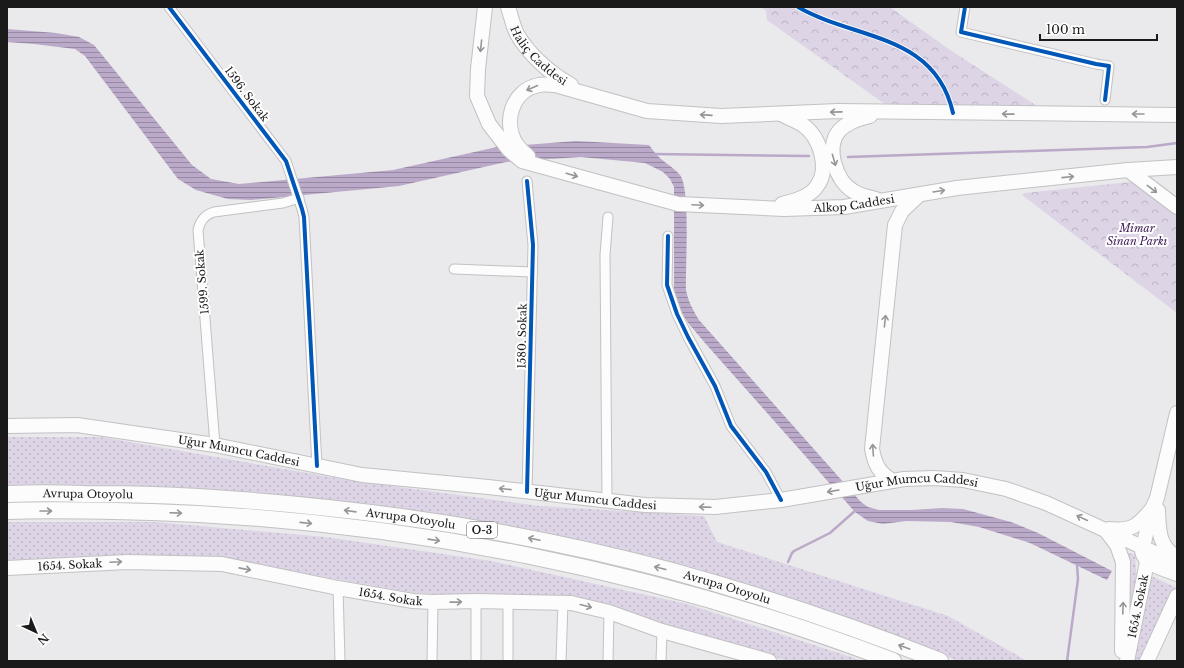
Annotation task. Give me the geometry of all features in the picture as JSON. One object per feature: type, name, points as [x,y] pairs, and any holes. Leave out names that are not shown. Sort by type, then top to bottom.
[{"type":"highway","name":"Avrupa Otoyolu","points":[[7,494],[140,495],[257,501],[326,507],[495,532],[594,552],[671,571],[809,613],[940,661]]},
{"type":"highway","name":"Avrupa Otoyolu","points":[[7,511],[95,510],[256,517],[460,543],[597,571],[667,588],[766,617],[852,645],[893,661]]},
{"type":"main road","points":[[485,7],[478,69],[477,96],[489,124],[502,141],[522,161],[535,164]]},
{"type":"main road","name":"Haliç Caddesi","points":[[508,7],[517,34],[532,54],[559,78],[583,92]]},
{"type":"main road","points":[[535,164],[517,144],[510,127],[514,103],[519,95],[540,85],[555,85],[647,111],[721,116],[838,111],[1177,115]]},
{"type":"main road","points":[[882,200],[863,196],[852,191],[842,181],[832,154],[834,142],[840,131],[854,121],[885,112]]},
{"type":"main road","points":[[768,208],[802,198],[817,187],[822,176],[822,151],[812,135],[804,126],[780,114]]},
{"type":"main road","name":"Alkop Caddesi","points":[[535,164],[678,204],[784,209],[844,207],[956,188],[1128,170],[1177,168]]},
{"type":"main road","points":[[1128,170],[1177,207]]},
{"type":"main road","points":[[893,481],[880,472],[875,462],[872,449],[894,227],[897,218],[902,211],[918,195]]},
{"type":"main road","name":"1654. Sokak","points":[[1127,661],[1146,553],[1177,413]]},
{"type":"main road","name":"Uğur Mumcu Caddesi","points":[[7,426],[77,425],[215,445],[362,475],[644,505],[715,507],[781,500],[904,479],[934,478],[963,480],[1006,489],[1046,503],[1105,529],[1146,553]]},
{"type":"main road","points":[[1105,529],[1130,529],[1140,522],[1156,506]]},
{"type":"main road","points":[[1156,506],[1162,541],[1170,552],[1177,558]]},
{"type":"main road","points":[[1105,529],[1117,545],[1124,562],[1122,661]]},
{"type":"main road","points":[[1146,553],[1177,563]]},
{"type":"main road","points":[[1146,553],[1177,574]]},
{"type":"main road","name":"1654. Sokak","points":[[7,568],[127,562],[222,564],[395,598],[433,602],[564,602],[580,604],[609,612],[662,631],[769,661]]},
{"type":"main road","points":[[1147,661],[1177,596]]},
{"type":"main road","points":[[721,647],[740,661]]},
{"type":"street","name":"1596. Sokak","points":[[169,7],[286,161],[299,198],[304,217],[317,466]]},
{"type":"street","points":[[965,7],[961,32],[1110,66],[1105,100]]},
{"type":"street","name":"1580. Sokak","points":[[526,181],[533,245],[527,492]]},
{"type":"street","name":"1599. Sokak","points":[[215,445],[198,230],[199,225],[204,217],[214,212],[283,204],[299,198]]},
{"type":"street","points":[[608,217],[605,256],[608,501]]},
{"type":"street","points":[[668,236],[667,285],[677,314],[715,386],[731,426],[766,472],[781,500]]},
{"type":"street","points":[[454,269],[532,272]]},
{"type":"street","points":[[338,588],[340,661]]},
{"type":"street","points":[[476,601],[476,661]]},
{"type":"street","points":[[508,601],[508,661]]},
{"type":"street","points":[[432,661],[433,602]]},
{"type":"street","points":[[562,661],[564,602]]},
{"type":"street","points":[[608,661],[609,612]]},
{"type":"street","points":[[661,661],[662,631]]},
{"type":"green space","points":[[761,7],[890,7],[950,50],[1037,106],[889,107],[767,20],[766,11]]},
{"type":"green space","name":"Mimar Sinan Parkı","points":[[1130,182],[1139,187],[1177,216],[1177,313],[1022,195],[1025,193]]},
{"type":"green space","points":[[7,437],[101,437],[347,480],[539,506],[704,516],[717,542],[948,616],[1027,661],[958,661],[878,629],[696,568],[594,545],[494,525],[369,504],[252,493],[129,486],[7,488]]},
{"type":"green space","points":[[7,522],[155,522],[325,537],[491,561],[687,604],[863,661],[788,661],[576,600],[415,593],[223,559],[7,562]]},
{"type":"green space","points":[[1126,553],[1135,554],[1137,582],[1126,636]]},
{"type":"green space","points":[[1149,575],[1177,588],[1173,591],[1143,661],[1131,661]]},
{"type":"shaded area","points":[[7,29],[56,33],[79,37],[94,45],[192,165],[211,179],[239,184],[393,170],[497,147],[576,141],[649,145],[659,157],[680,175],[683,183],[687,230],[686,290],[691,305],[699,320],[861,502],[868,507],[879,510],[942,508],[963,509],[1011,522],[1038,533],[1112,571],[1107,580],[1030,543],[979,527],[951,522],[906,521],[883,524],[868,521],[855,512],[705,343],[678,308],[674,292],[674,187],[670,179],[663,172],[645,163],[581,157],[506,162],[399,186],[251,200],[228,199],[196,190],[178,179],[85,56],[75,49],[7,42]]},
{"type":"waterway","points":[[848,157],[1147,147],[1177,143]]},
{"type":"waterway","points":[[654,154],[809,156]]},
{"type":"waterway","points":[[788,562],[794,551],[830,533],[856,510]]},
{"type":"waterway","points":[[1067,661],[1078,579],[1077,565]]},
{"type":"cycle path","points":[[169,7],[286,161],[302,209],[304,217],[317,466]]},
{"type":"cycle path","points":[[798,7],[820,18],[890,42],[911,53],[929,67],[944,87],[953,113]]},
{"type":"cycle path","points":[[965,7],[961,32],[1109,66],[1105,100]]},
{"type":"cycle path","points":[[527,181],[533,245],[527,492]]},
{"type":"cycle path","points":[[668,236],[667,285],[677,314],[715,386],[731,426],[766,472],[781,500]]}]
